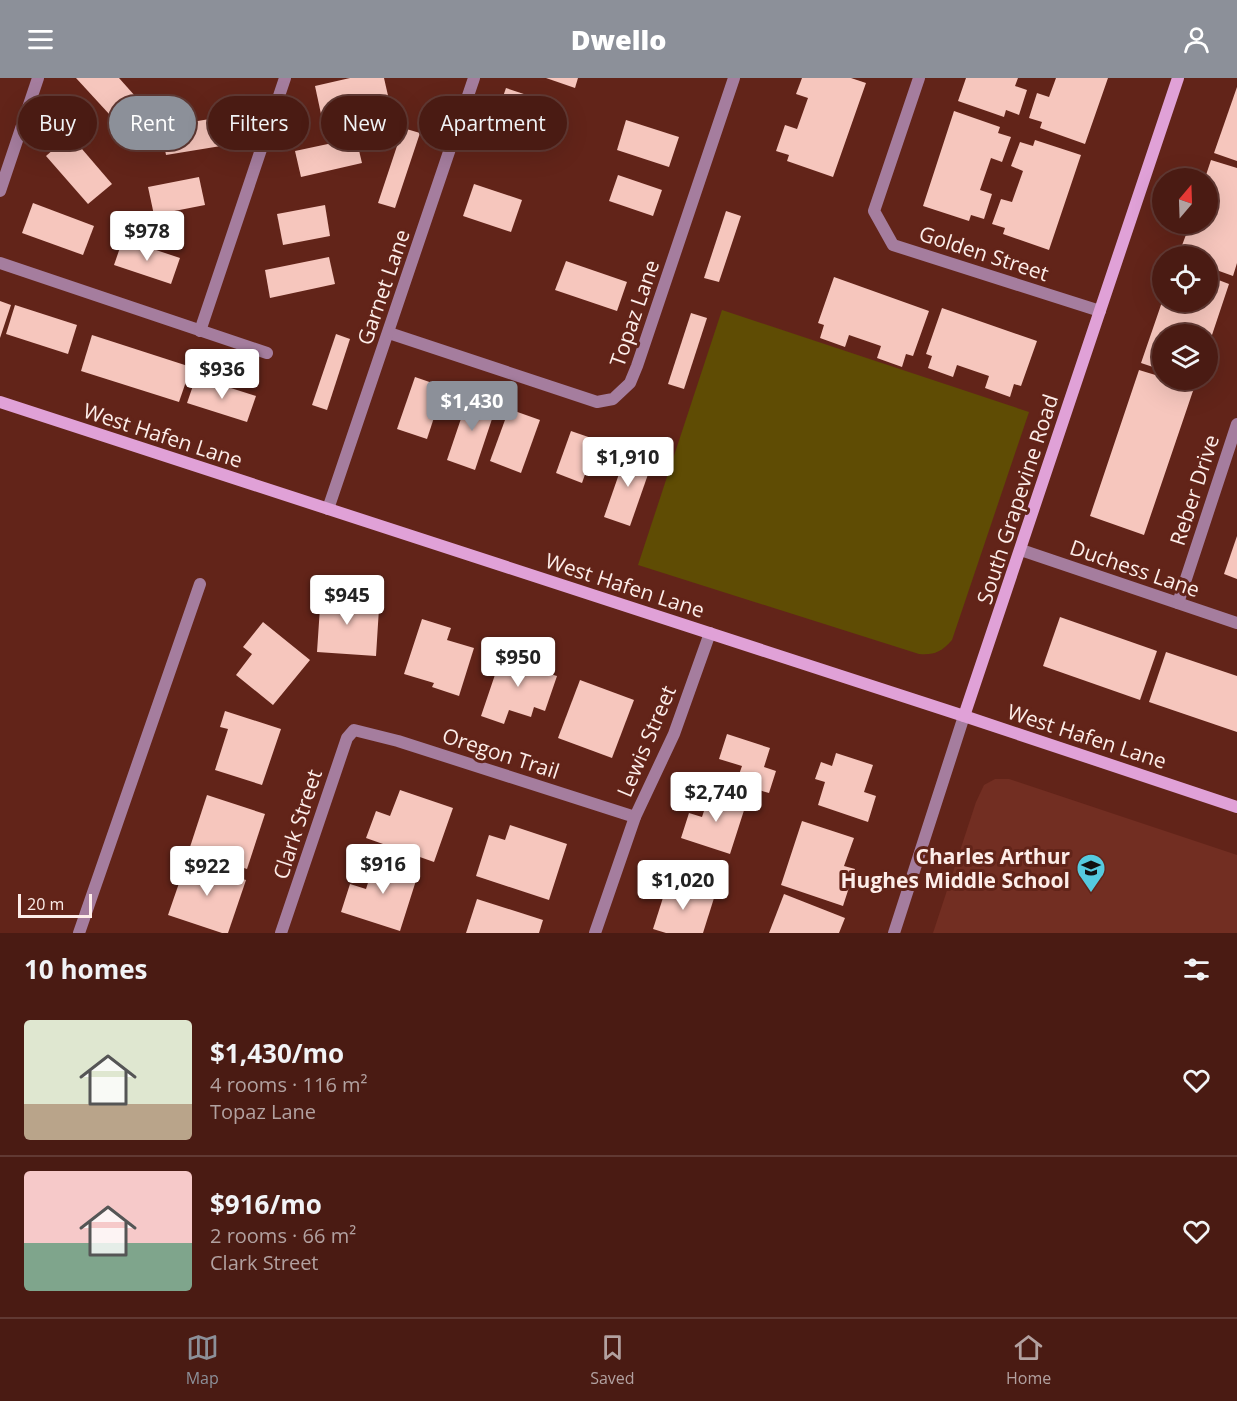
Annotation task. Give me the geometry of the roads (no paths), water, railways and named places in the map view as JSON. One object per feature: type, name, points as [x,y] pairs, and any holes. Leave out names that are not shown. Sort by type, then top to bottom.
[{"type":"main road","name":"South Grapevine Road","points":[[964,716],[1178,78]]},
{"type":"main road","name":"West Hafen Lane","points":[[0,402],[1237,807]]},
{"type":"street","points":[[0,191],[38,78]]},
{"type":"street","points":[[200,331],[285,78]]},
{"type":"street","name":"Garnet Lane","points":[[328,509],[474,78]]},
{"type":"street","name":"Topaz Lane","points":[[388,333],[597,402],[613,399],[630,383],[637,366],[734,78]]},
{"type":"street","name":"Golden Street","points":[[919,78],[874,211],[893,245],[1100,311]]},
{"type":"street","points":[[0,263],[267,353]]},
{"type":"street","name":"Reber Drive","points":[[1178,603],[1237,424]]},
{"type":"street","name":"Duchess Lane","points":[[1021,550],[1237,623]]},
{"type":"street","points":[[79,933],[200,584]]},
{"type":"street","name":"Lewis Street","points":[[595,933],[635,817],[674,734],[710,633]]},
{"type":"street","name":"South Grapevine Road","points":[[894,933],[964,716]]},
{"type":"street","name":"Oregon Trail","points":[[354,730],[398,741],[635,817]]},
{"type":"street","name":"Clark Street","points":[[281,933],[343,749],[347,738],[354,730]]},
{"type":"place","name":"Charles Arthur Hughes Middle School","points":[[1091,894]]}]
